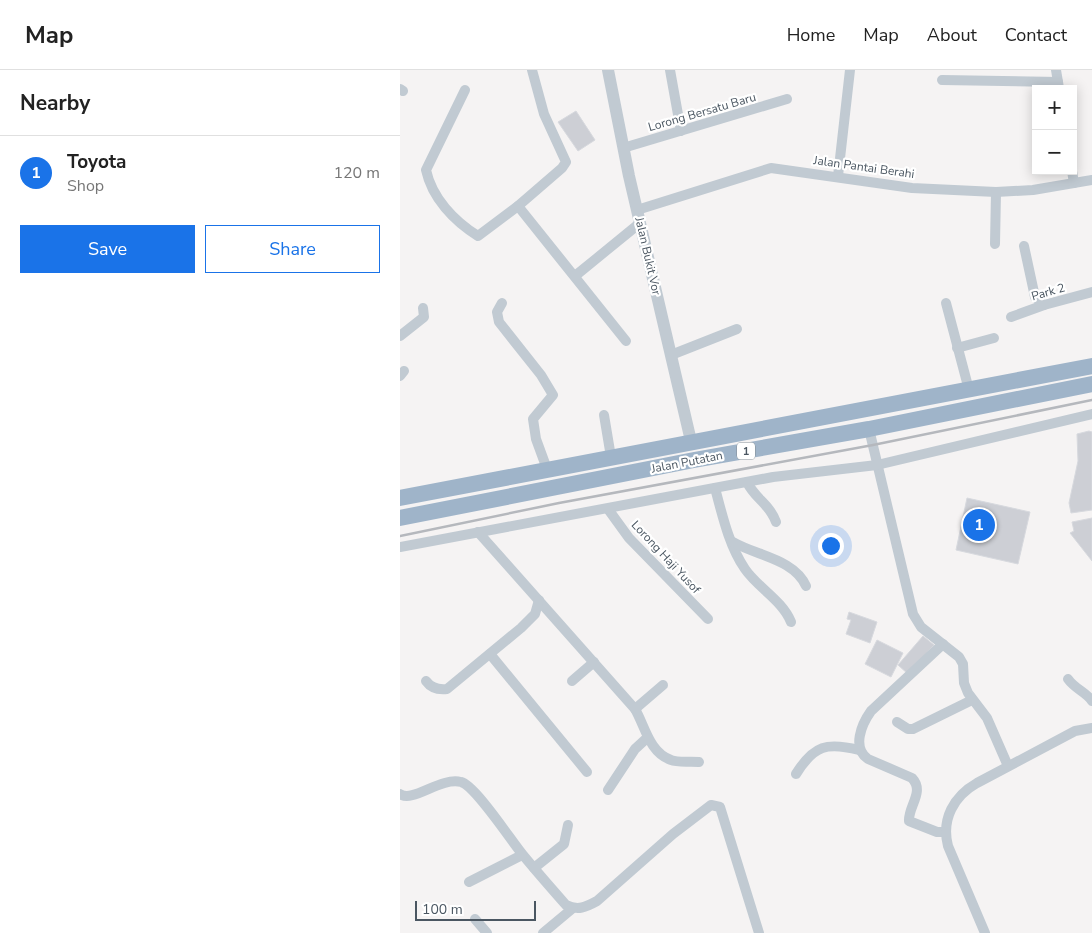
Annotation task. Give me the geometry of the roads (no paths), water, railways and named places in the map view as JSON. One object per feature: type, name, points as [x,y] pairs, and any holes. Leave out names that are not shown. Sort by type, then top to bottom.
[{"type":"highway","name":"Jalan Putatan","points":[[402,496],[1092,366]]},
{"type":"highway","name":"Jalan Putatan","points":[[400,518],[686,462],[870,429],[1092,384]]},
{"type":"highway","points":[[906,402],[911,420]]},
{"type":"highway","points":[[686,442],[686,462]]},
{"type":"street","points":[[465,90],[426,170],[434,195],[466,229],[478,236],[518,206],[562,168],[566,162],[544,114],[532,70]]},
{"type":"street","name":"Jalan Bukit Vor","points":[[608,70],[623,148],[671,355],[686,442]]},
{"type":"street","points":[[670,70],[681,132]]},
{"type":"street","points":[[838,176],[850,70]]},
{"type":"street","points":[[942,80],[1059,85],[1056,70]]},
{"type":"street","name":"Lorong Bersatu Baru","points":[[623,148],[787,99]]},
{"type":"street","name":"Jalan Pantai Berahi","points":[[637,210],[771,168],[912,188],[996,192],[1033,190],[1092,180]]},
{"type":"street","points":[[1073,175],[1074,184]]},
{"type":"street","points":[[995,244],[996,192]]},
{"type":"street","points":[[518,206],[626,341]]},
{"type":"street","points":[[575,276],[640,223]]},
{"type":"street","points":[[1024,246],[1035,297],[1044,305]]},
{"type":"street","name":"Park 2","points":[[1010,317],[1044,305],[1092,292]]},
{"type":"street","points":[[502,303],[497,312],[499,322],[541,375],[553,394],[534,419],[536,439],[547,469]]},
{"type":"street","points":[[946,303],[969,390]]},
{"type":"street","points":[[400,336],[424,317],[423,308]]},
{"type":"street","points":[[671,355],[737,329]]},
{"type":"street","points":[[958,348],[994,338]]},
{"type":"street","points":[[400,547],[747,482],[812,471],[878,465],[1092,414]]},
{"type":"street","points":[[604,415],[611,457]]},
{"type":"street","points":[[870,429],[913,614],[921,627],[954,652],[963,664],[964,683],[972,700],[987,718],[1008,766]]},
{"type":"street","points":[[747,482],[755,496],[767,504],[776,522]]},
{"type":"street","points":[[715,488],[733,542],[746,570],[782,608],[791,622]]},
{"type":"street","name":"Lorong Haji Yusof","points":[[608,508],[629,538],[708,620]]},
{"type":"street","points":[[478,532],[635,709],[647,738],[654,747],[670,760],[699,762]]},
{"type":"street","points":[[733,542],[793,568],[802,576],[806,586]]},
{"type":"street","points":[[426,681],[429,685],[440,690],[447,689],[490,654],[534,614],[539,600]]},
{"type":"street","points":[[859,750],[859,738],[871,711],[943,644]]},
{"type":"street","points":[[490,654],[587,772]]},
{"type":"street","points":[[572,681],[594,662]]},
{"type":"street","points":[[1068,679],[1076,689],[1092,701]]},
{"type":"street","points":[[635,709],[663,685]]},
{"type":"street","points":[[898,722],[908,729],[913,729],[972,700]]},
{"type":"street","points":[[985,933],[951,855],[945,832],[952,807],[962,792],[1008,766],[1075,731],[1092,728]]},
{"type":"street","points":[[608,790],[635,749],[647,738]]},
{"type":"street","points":[[796,774],[810,754],[823,747],[839,746],[859,750],[868,759],[916,781],[918,791],[909,821],[937,832],[945,832]]},
{"type":"street","points":[[400,794],[404,797],[411,796],[447,780],[464,782],[480,798],[522,854],[566,905],[573,908],[583,908],[597,901],[673,834],[711,805],[716,805],[720,807],[759,933]]},
{"type":"street","points":[[534,868],[564,844],[568,825]]},
{"type":"street","points":[[470,882],[522,854]]},
{"type":"street","points":[[543,933],[573,908]]},
{"type":"street","points":[[475,919],[488,933]]},
{"type":"railway","points":[[400,536],[559,503],[873,445],[1092,400]]},
{"type":"place","name":"Toyota","points":[[979,525]]}]
